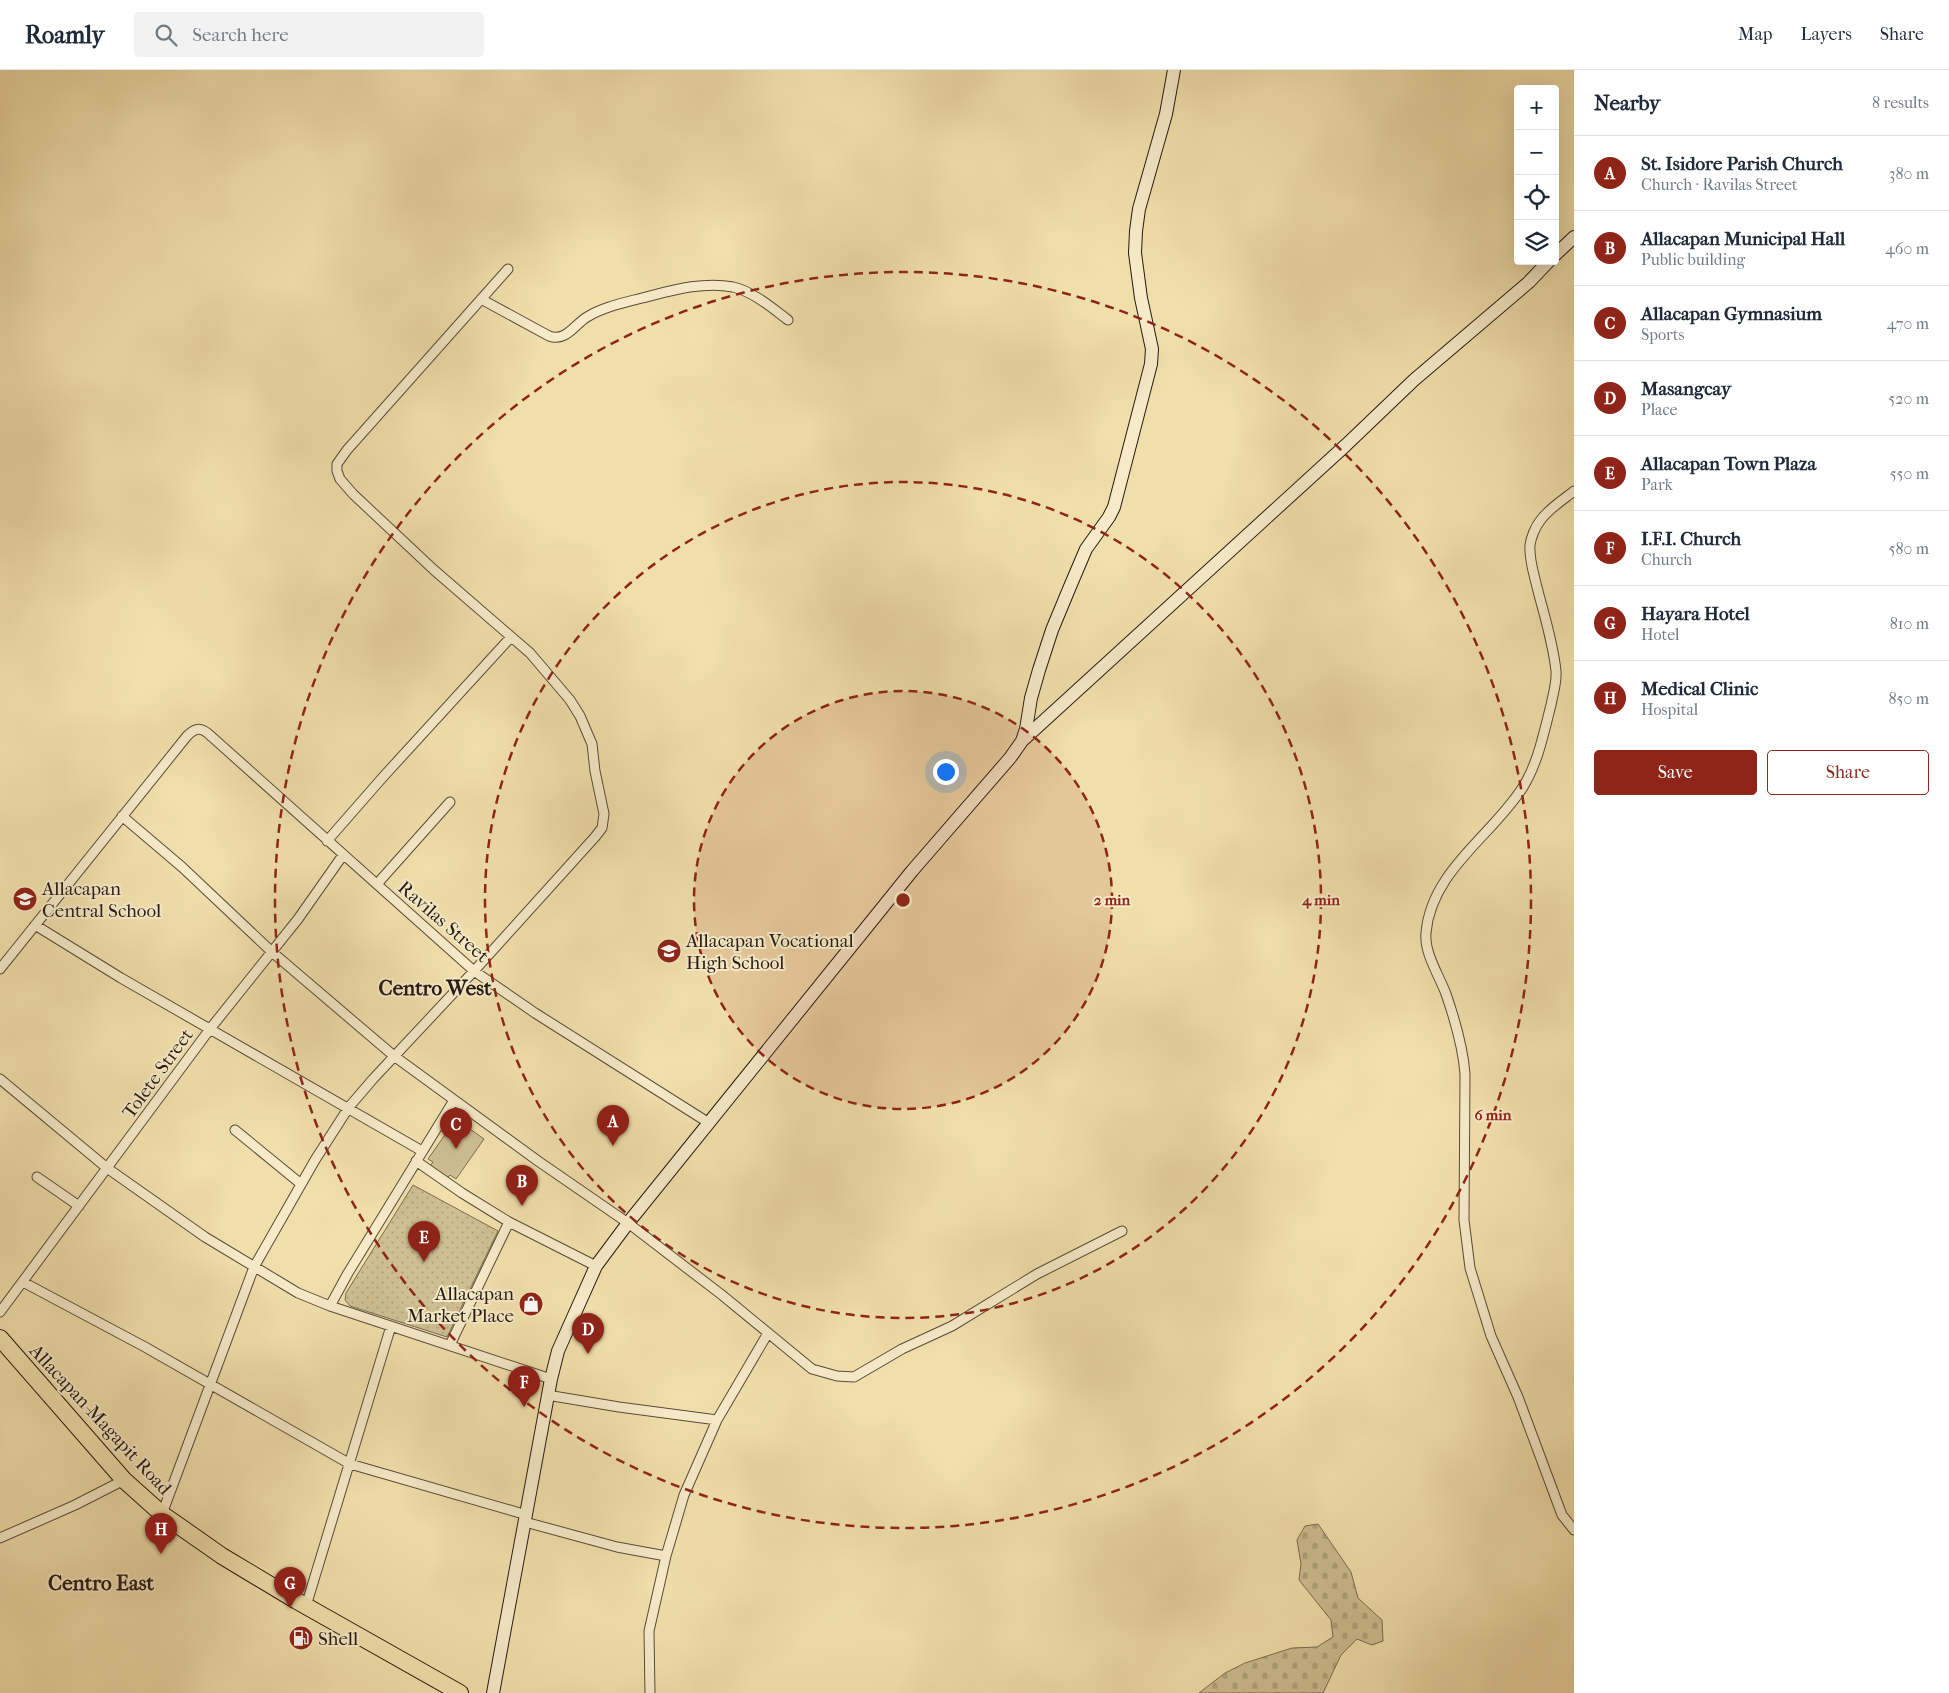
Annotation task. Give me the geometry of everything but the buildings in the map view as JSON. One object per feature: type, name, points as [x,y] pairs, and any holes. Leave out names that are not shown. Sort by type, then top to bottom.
[{"type":"highway","name":"Allacapan-Magapit Road","points":[[0,1338],[124,1480],[162,1514],[222,1556],[460,1693]]},
{"type":"main road","points":[[1022,741],[1031,698],[1052,630],[1086,549],[1114,507],[1148,379],[1152,349],[1141,298],[1135,253],[1136,230],[1139,209],[1166,114],[1174,70]]},
{"type":"main road","points":[[1559,251],[1574,237]]},
{"type":"main road","points":[[493,1693],[550,1379],[558,1351],[596,1266],[628,1223],[912,871],[1010,758],[1022,741],[1346,445],[1414,380],[1529,282],[1545,265]]},
{"type":"street","points":[[162,1514],[254,1267],[301,1184],[348,1107],[474,972],[595,836],[604,822],[592,744],[580,716],[570,700],[530,653],[434,570],[358,499],[340,479],[337,471],[337,464],[347,450],[508,269]]},
{"type":"street","points":[[481,299],[549,336],[558,338],[565,336],[586,317],[598,311],[668,290],[688,287],[733,287],[760,299],[788,320]]},
{"type":"street","points":[[1574,491],[1540,520],[1530,546],[1531,563],[1550,637],[1556,673],[1554,692],[1530,774],[1510,803],[1459,861],[1436,897],[1428,919],[1426,935],[1427,947],[1446,992],[1458,1030],[1463,1054],[1465,1074],[1464,1220],[1470,1268],[1497,1352],[1518,1397],[1562,1516],[1574,1530]]},
{"type":"street","points":[[327,840],[511,637]]},
{"type":"street","name":"Ravilas Street","points":[[122,816],[181,743],[196,729],[207,732],[474,972],[535,1013],[709,1123]]},
{"type":"street","points":[[377,884],[450,802]]},
{"type":"street","points":[[0,969],[122,816],[182,867],[272,952],[394,1056],[538,1161],[628,1223],[812,1369],[836,1376],[854,1377],[902,1349],[952,1326],[1037,1274],[1122,1231]]},
{"type":"street","name":"Tolete Street","points":[[0,1312],[210,1028],[272,952],[343,855]]},
{"type":"street","points":[[35,925],[121,978],[422,1151]]},
{"type":"street","points":[[0,1079],[107,1168],[205,1237],[298,1293],[330,1306],[550,1379]]},
{"type":"street","points":[[330,1306],[348,1272],[454,1100]]},
{"type":"street","points":[[235,1130],[301,1184]]},
{"type":"street","points":[[416,1161],[462,1193],[509,1222],[596,1266]]},
{"type":"street","points":[[37,1177],[79,1206]]},
{"type":"street","points":[[450,1345],[509,1222]]},
{"type":"street","points":[[23,1282],[145,1347],[350,1464],[617,1547],[666,1556]]},
{"type":"street","points":[[306,1606],[391,1326]]},
{"type":"street","points":[[650,1693],[649,1631],[666,1556],[684,1495],[717,1420],[768,1333]]},
{"type":"street","points":[[547,1395],[717,1420]]},
{"type":"street","points":[[0,1538],[75,1506],[124,1480]]},
{"type":"green space","points":[[456,1119],[484,1139],[456,1179],[450,1175],[446,1179],[429,1167],[433,1162],[428,1159]]},
{"type":"green space","points":[[413,1185],[498,1231],[447,1337],[350,1306],[345,1300],[346,1293]]},
{"type":"green space","points":[[1318,1524],[1351,1572],[1358,1598],[1382,1620],[1383,1641],[1372,1645],[1357,1639],[1341,1655],[1323,1693],[1199,1693],[1225,1673],[1245,1663],[1292,1648],[1317,1647],[1333,1637],[1331,1620],[1299,1580],[1301,1564],[1297,1540],[1305,1526]]},
{"type":"place","name":"Allacapan Central School","points":[[25,899]]},
{"type":"place","name":"Allacapan Vocational High School","points":[[669,951]]},
{"type":"place","name":"St. Isidore Parish Church","points":[[613,1146]]},
{"type":"place","name":"Allacapan Gymnasium","points":[[456,1149]]},
{"type":"place","name":"Allacapan Municipal Hall","points":[[522,1206]]},
{"type":"place","name":"Allacapan Town Plaza","points":[[424,1262]]},
{"type":"place","name":"Allacapan Market Place","points":[[531,1304]]},
{"type":"place","name":"Masangcay","points":[[588,1354]]},
{"type":"place","name":"I.F.I. Church","points":[[524,1407]]},
{"type":"place","name":"Medical Clinic","points":[[161,1554]]},
{"type":"place","name":"Hayara Hotel","points":[[290,1608]]},
{"type":"place","name":"Shell","points":[[301,1638]]},
{"type":"district","name":"Centro West","points":[[435,988]]},
{"type":"district","name":"Centro East","points":[[101,1583]]}]
